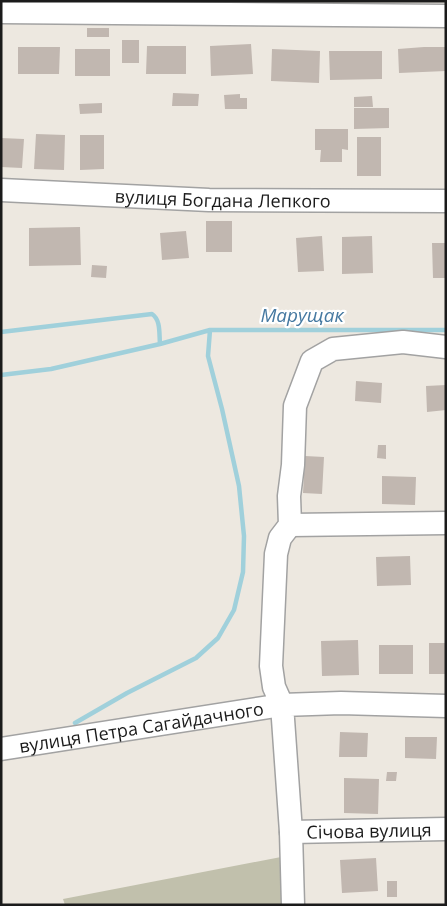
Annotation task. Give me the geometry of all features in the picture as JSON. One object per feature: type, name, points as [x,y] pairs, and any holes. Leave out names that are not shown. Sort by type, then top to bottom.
[{"type":"street","points":[[1,12],[36,7],[353,8],[446,16]]},
{"type":"street","name":"вулиця Богдана Лепкого","points":[[1,190],[209,200],[446,201]]},
{"type":"street","points":[[282,705],[274,687],[271,666],[276,554],[280,538],[290,525],[289,496],[293,465],[295,406],[312,361],[333,349],[403,342],[446,347]]},
{"type":"street","points":[[290,525],[446,523]]},
{"type":"street","name":"вулиця Петра Сагайдачного","points":[[1,749],[282,705],[341,703],[446,706]]},
{"type":"street","name":"вулиця Петра Сагайдачного","points":[[282,705],[291,832],[293,905]]},
{"type":"street","name":"Січова вулиця","points":[[291,832],[446,830]]},
{"type":"shaded area","points":[[281,857],[282,905],[65,905],[63,899]]},
{"type":"building","points":[[87,28],[109,28],[109,37],[87,37]]},
{"type":"building","points":[[122,40],[139,40],[139,63],[122,63]]},
{"type":"building","points":[[251,44],[253,74],[211,76],[210,46]]},
{"type":"building","points":[[147,46],[186,46],[186,74],[146,74]]},
{"type":"building","points":[[18,47],[60,47],[59,74],[18,74]]},
{"type":"building","points":[[446,47],[446,71],[399,73],[398,49]]},
{"type":"building","points":[[75,49],[110,49],[110,76],[75,76]]},
{"type":"building","points":[[272,49],[320,51],[319,83],[271,81]]},
{"type":"building","points":[[329,51],[382,51],[382,79],[330,80]]},
{"type":"building","points":[[173,93],[199,94],[198,106],[172,106]]},
{"type":"building","points":[[240,94],[240,98],[247,98],[247,109],[225,109],[224,95]]},
{"type":"building","points":[[372,96],[373,107],[354,107],[354,97]]},
{"type":"building","points":[[102,103],[102,113],[80,114],[79,104]]},
{"type":"building","points":[[354,108],[389,108],[389,128],[354,129]]},
{"type":"building","points":[[315,129],[348,129],[348,150],[342,149],[342,162],[320,162],[321,150],[315,150]]},
{"type":"building","points":[[36,134],[65,135],[64,170],[34,169]]},
{"type":"building","points":[[80,135],[104,135],[104,169],[80,170]]},
{"type":"building","points":[[357,137],[381,137],[381,176],[357,176]]},
{"type":"building","points":[[1,138],[24,139],[22,168],[1,167]]},
{"type":"building","points":[[206,221],[232,221],[232,252],[206,252]]},
{"type":"building","points":[[80,227],[81,265],[29,266],[29,228]]},
{"type":"building","points":[[186,231],[189,258],[162,260],[160,233]]},
{"type":"building","points":[[322,236],[324,271],[298,272],[296,238]]},
{"type":"building","points":[[372,236],[373,273],[342,274],[342,237]]},
{"type":"building","points":[[432,243],[446,243],[446,278],[433,278]]},
{"type":"building","points":[[92,265],[107,266],[106,278],[91,277]]},
{"type":"building","points":[[356,381],[382,383],[381,403],[355,401]]},
{"type":"building","points":[[446,385],[446,410],[427,412],[426,386]]},
{"type":"building","points":[[378,445],[386,445],[386,459],[377,458]]},
{"type":"building","points":[[305,456],[324,457],[322,494],[303,493]]},
{"type":"building","points":[[382,476],[416,477],[415,505],[382,504]]},
{"type":"building","points":[[410,556],[411,585],[377,586],[376,557]]},
{"type":"building","points":[[358,640],[359,675],[322,676],[321,641]]},
{"type":"building","points":[[429,643],[446,643],[446,674],[429,674]]},
{"type":"building","points":[[379,645],[413,645],[413,674],[379,674]]},
{"type":"building","points":[[340,732],[368,733],[367,757],[339,757]]},
{"type":"building","points":[[405,737],[437,737],[436,759],[405,758]]},
{"type":"building","points":[[387,772],[397,772],[396,781],[386,781]]},
{"type":"building","points":[[344,778],[379,779],[378,814],[344,813]]},
{"type":"building","points":[[376,858],[378,891],[342,893],[340,860]]},
{"type":"building","points":[[387,881],[397,881],[397,897],[387,897]]},
{"type":"waterway","name":"Марущак","points":[[1,332],[152,314],[158,323],[160,344]]},
{"type":"waterway","name":"Марущак","points":[[1,375],[51,369],[160,344],[210,330],[446,330]]},
{"type":"waterway","points":[[75,723],[127,693],[196,658],[218,638],[234,610],[243,572],[244,536],[239,486],[208,356],[210,330]]}]
